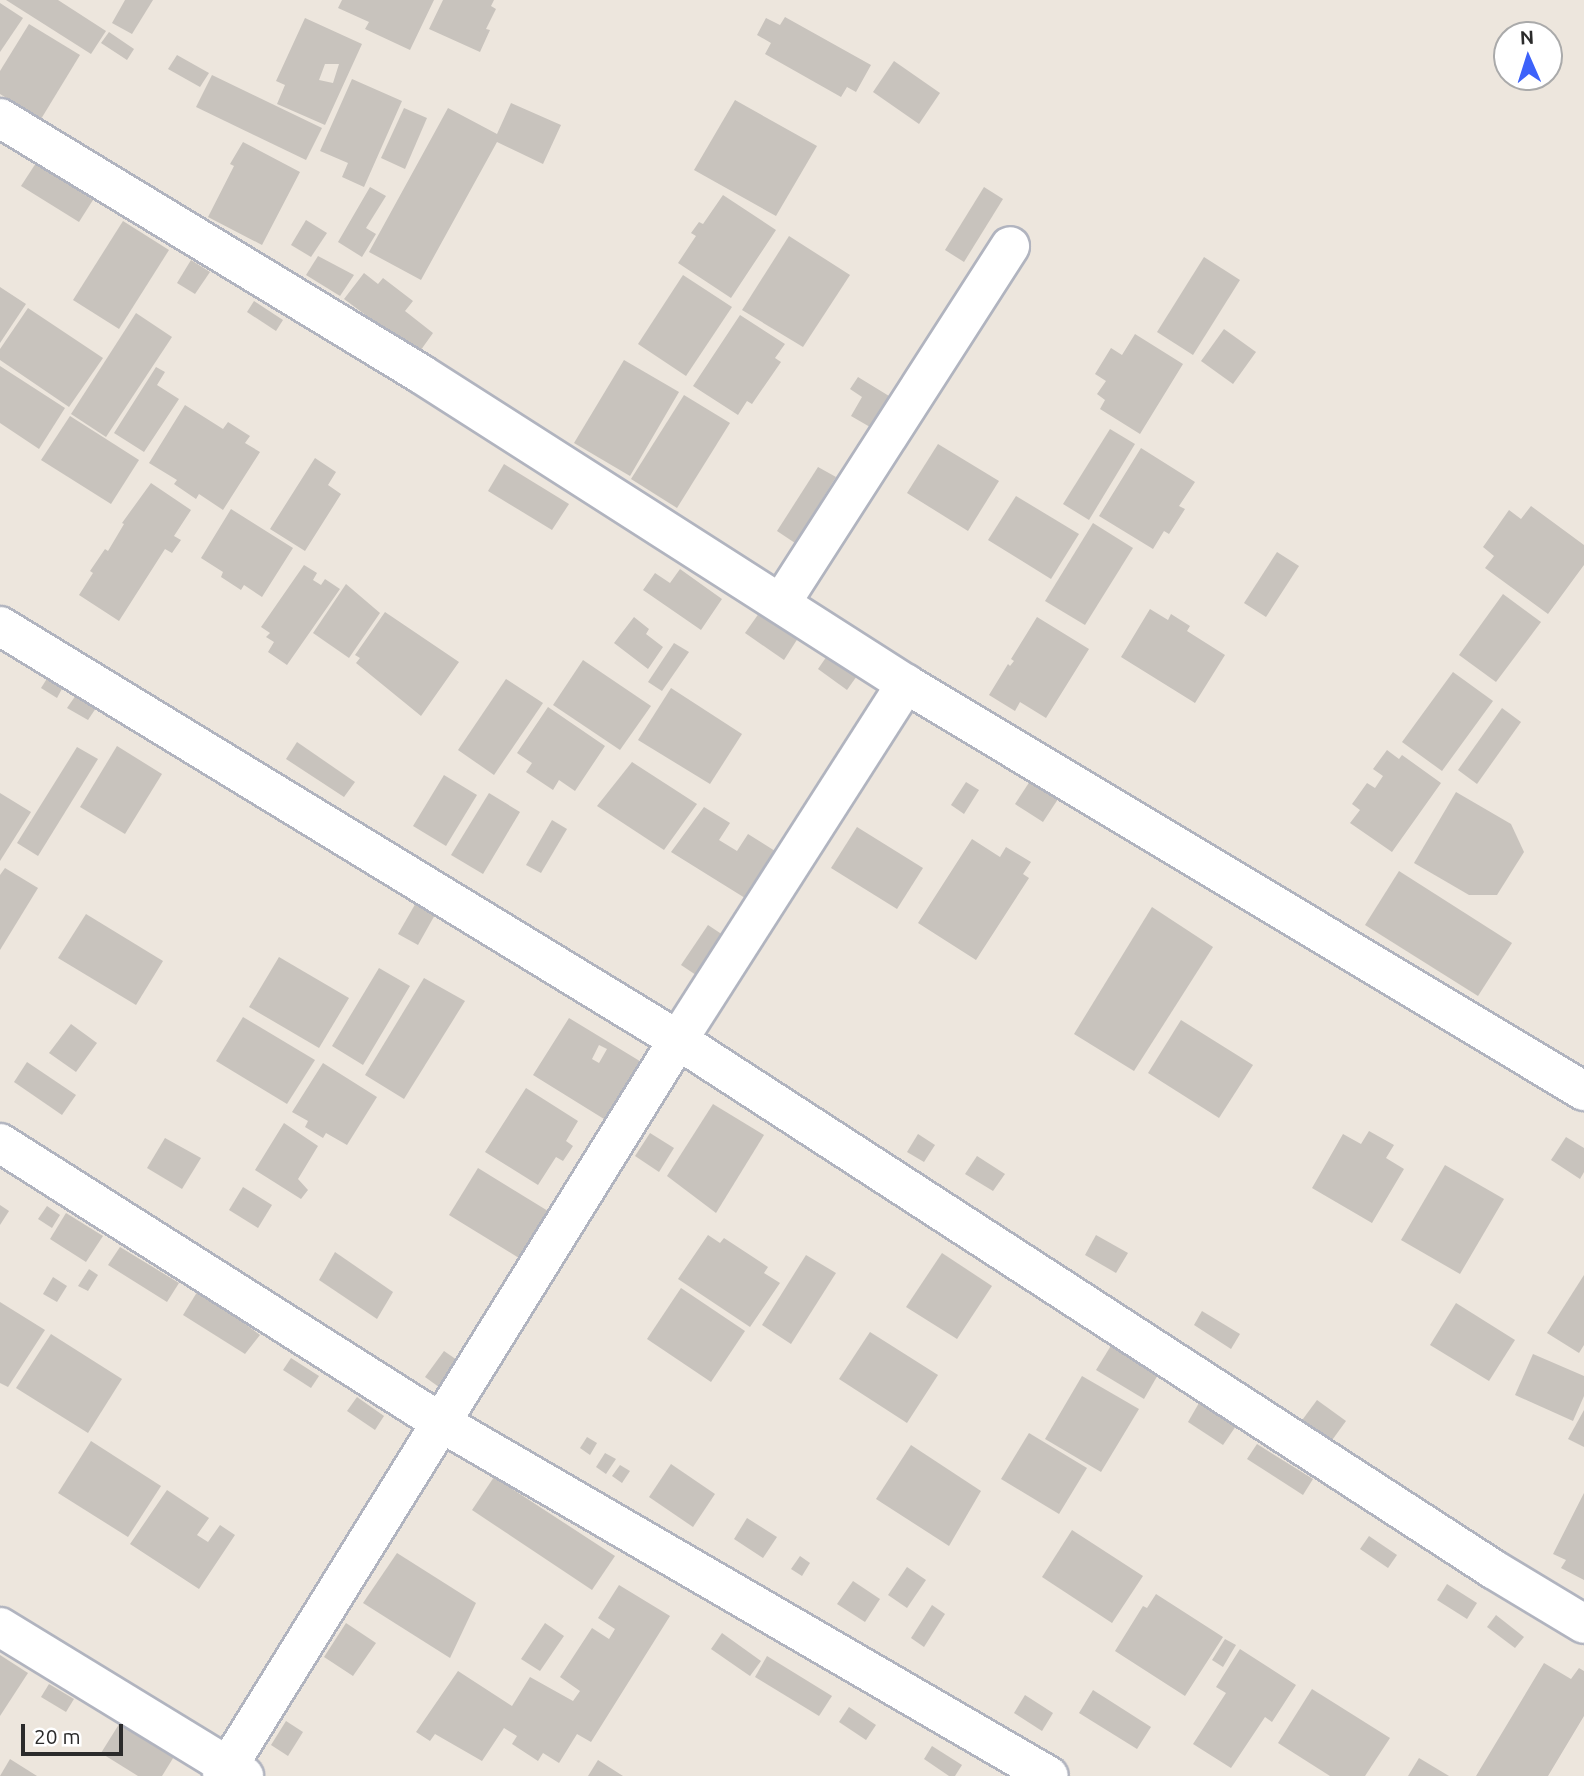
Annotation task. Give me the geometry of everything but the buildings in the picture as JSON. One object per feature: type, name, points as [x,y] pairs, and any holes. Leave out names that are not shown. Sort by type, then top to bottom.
[{"type":"street","points":[[0,118],[421,374],[906,684],[1584,1091]]},
{"type":"street","points":[[781,603],[1010,246]]},
{"type":"street","points":[[0,626],[678,1040],[1493,1569],[1584,1624]]},
{"type":"street","points":[[0,1628],[231,1773],[440,1422],[678,1040],[906,684]]},
{"type":"street","points":[[0,1143],[440,1422],[1049,1776]]}]
